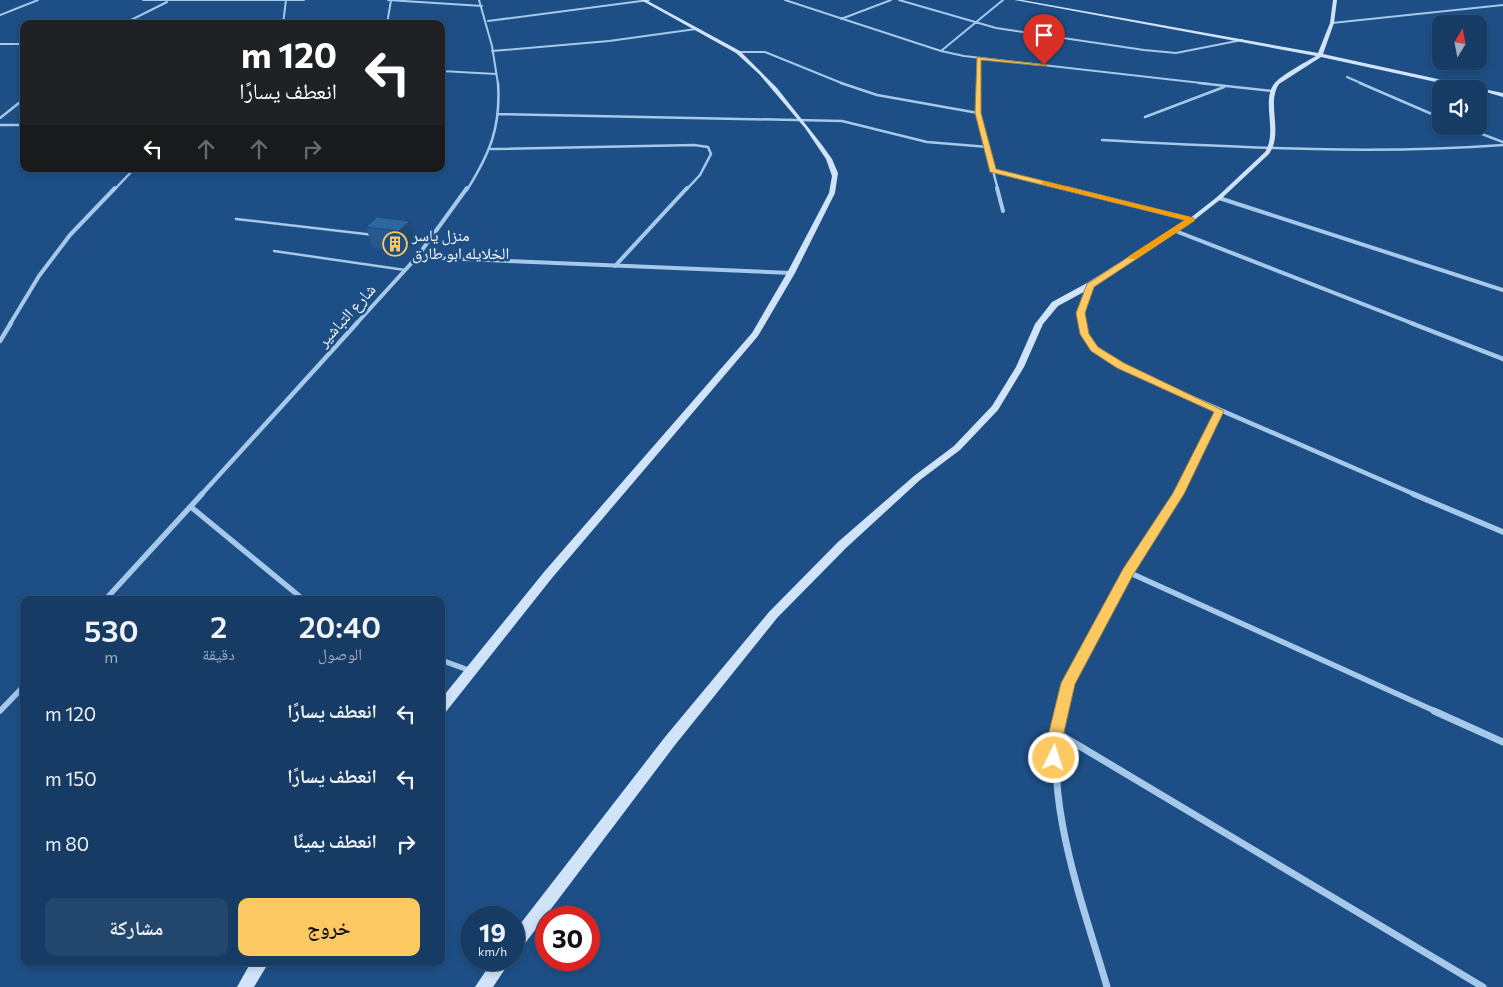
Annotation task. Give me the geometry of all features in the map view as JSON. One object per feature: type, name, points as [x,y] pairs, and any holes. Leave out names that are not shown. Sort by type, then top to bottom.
[{"type":"street","points":[[0,15],[38,0]]},
{"type":"street","points":[[143,0],[168,2],[304,0]]},
{"type":"street","points":[[387,20],[389,0],[482,6]]},
{"type":"street","name":"شارع التباشير","points":[[109,596],[417,257],[440,230],[491,149],[498,114],[496,74],[488,21],[480,0]]},
{"type":"street","points":[[445,704],[548,575],[755,334],[790,273],[832,193],[836,180],[834,169],[801,121],[751,62],[738,52],[646,0],[488,21]]},
{"type":"street","points":[[785,0],[941,51],[979,58],[1272,91]]},
{"type":"street","points":[[840,19],[891,0]]},
{"type":"street","points":[[899,0],[975,23],[1168,53],[1243,40]]},
{"type":"street","points":[[941,51],[1003,0]]},
{"type":"street","points":[[1016,0],[1243,40],[1435,80]]},
{"type":"street","points":[[525,930],[670,742],[773,615],[849,539],[917,478],[958,448],[995,408],[1020,367],[1039,324],[1055,304],[1090,286],[1191,220],[1219,198],[1271,147],[1274,113],[1272,91],[1277,83],[1320,55],[1332,23],[1335,0]]},
{"type":"street","points":[[284,20],[286,1]]},
{"type":"street","points":[[131,20],[168,2]]},
{"type":"street","points":[[1332,23],[1503,5]]},
{"type":"street","points":[[492,51],[609,41],[696,29]]},
{"type":"street","points":[[0,44],[20,44]]},
{"type":"street","points":[[738,52],[765,52],[830,79],[878,95],[978,113]]},
{"type":"street","points":[[979,58],[978,113],[1003,211]]},
{"type":"street","points":[[445,71],[496,74]]},
{"type":"street","points":[[1347,77],[1432,114]]},
{"type":"street","points":[[1145,117],[1227,86]]},
{"type":"street","points":[[1487,91],[1503,95]]},
{"type":"street","points":[[0,118],[20,102]]},
{"type":"street","points":[[498,114],[849,122],[927,142],[988,147]]},
{"type":"street","points":[[0,125],[20,125]]},
{"type":"street","points":[[1482,135],[1503,144]]},
{"type":"street","points":[[1102,140],[1412,152],[1503,144]]},
{"type":"street","points":[[491,149],[694,145],[708,147],[711,154],[700,175],[615,266]]},
{"type":"street","points":[[993,170],[1191,220]]},
{"type":"street","points":[[0,341],[39,276],[70,235],[131,172]]},
{"type":"street","points":[[1219,198],[1503,290]]},
{"type":"street","points":[[1173,230],[1503,359]]},
{"type":"street","points":[[417,257],[790,273]]},
{"type":"street","points":[[1090,286],[1080,313],[1084,334],[1094,349],[1120,366],[1219,411],[1503,532]]},
{"type":"street","points":[[1107,987],[1065,831],[1054,758],[1056,732],[1068,683],[1128,572],[1178,494],[1219,411]]},
{"type":"street","points":[[191,507],[299,596]]},
{"type":"street","points":[[1128,572],[1503,742]]},
{"type":"street","points":[[445,661],[472,671]]},
{"type":"street","points":[[0,711],[20,690]]},
{"type":"street","points":[[1056,732],[1483,987]]},
{"type":"street","points":[[245,987],[258,966]]},
{"type":"street","points":[[483,987],[495,971]]},
{"type":"lane","points":[[236,219],[379,235]]},
{"type":"lane","points":[[406,238],[430,241]]},
{"type":"lane","points":[[274,252],[341,259],[405,270]]},
{"type":"building","points":[[377,217],[410,221],[399,231],[366,227]]},
{"type":"slow traffic","points":[[1045,183],[1191,220],[1132,257]]},
{"type":"place","name":"منزل ياسر الخلايله ابو طارق","points":[[395,244]]},
{"type":"route","points":[[1044,65],[979,58],[978,113],[993,170],[1191,220],[1090,286],[1080,313],[1084,334],[1094,349],[1120,366],[1219,411],[1178,494],[1128,572],[1068,683],[1056,732],[1054,758]]}]
